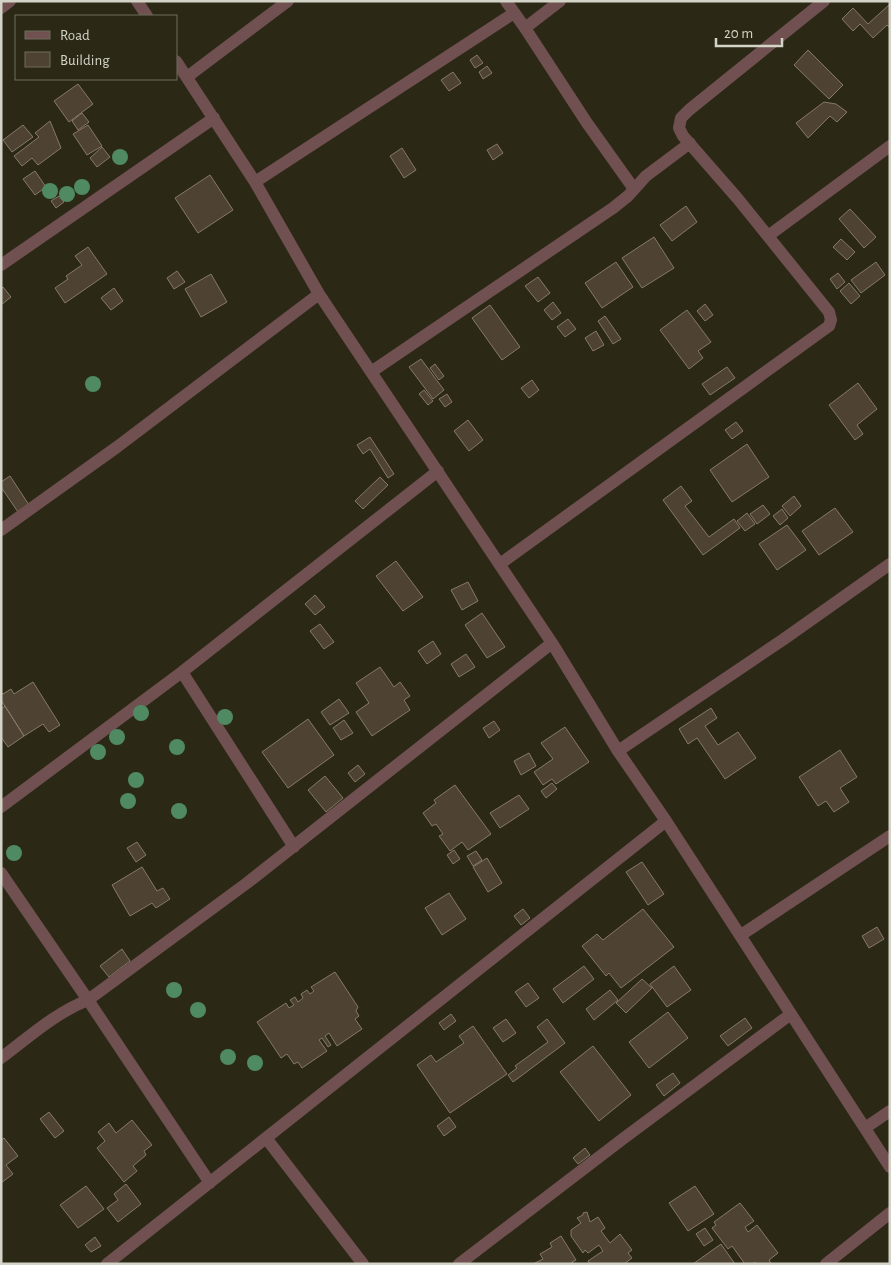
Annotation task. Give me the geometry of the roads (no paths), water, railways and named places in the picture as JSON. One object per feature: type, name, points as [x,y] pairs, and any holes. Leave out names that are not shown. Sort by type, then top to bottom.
[{"type":"street","points":[[1,8],[10,1]]},
{"type":"street","points":[[137,1],[146,15]]},
{"type":"street","points":[[187,77],[288,1]]},
{"type":"street","points":[[506,1],[587,123],[634,189]]},
{"type":"street","points":[[525,28],[560,1]]},
{"type":"street","points":[[500,564],[829,326],[832,320],[829,312],[738,199],[683,136],[679,128],[680,118],[824,1]]},
{"type":"street","points":[[255,182],[514,13]]},
{"type":"street","points":[[178,64],[255,182],[319,294],[552,643],[618,751],[666,821],[890,1167]]},
{"type":"street","points":[[1,265],[214,118]]},
{"type":"street","points":[[372,372],[613,208],[628,196],[646,176],[690,143]]},
{"type":"street","points":[[768,236],[890,146]]},
{"type":"street","points":[[1,530],[117,447],[319,294]]},
{"type":"street","points":[[1,807],[182,672],[438,471]]},
{"type":"street","points":[[618,751],[890,564]]},
{"type":"street","points":[[1,1058],[49,1021],[72,1006],[88,1000],[248,883],[552,643]]},
{"type":"street","points":[[182,672],[294,847]]},
{"type":"street","points":[[107,1264],[666,821]]},
{"type":"street","points":[[741,936],[890,836]]},
{"type":"street","points":[[1,873],[210,1183]]},
{"type":"street","points":[[459,1264],[791,1014]]},
{"type":"street","points":[[865,1128],[890,1111]]},
{"type":"street","points":[[266,1138],[363,1264]]},
{"type":"street","points":[[826,1264],[890,1213]]}]
